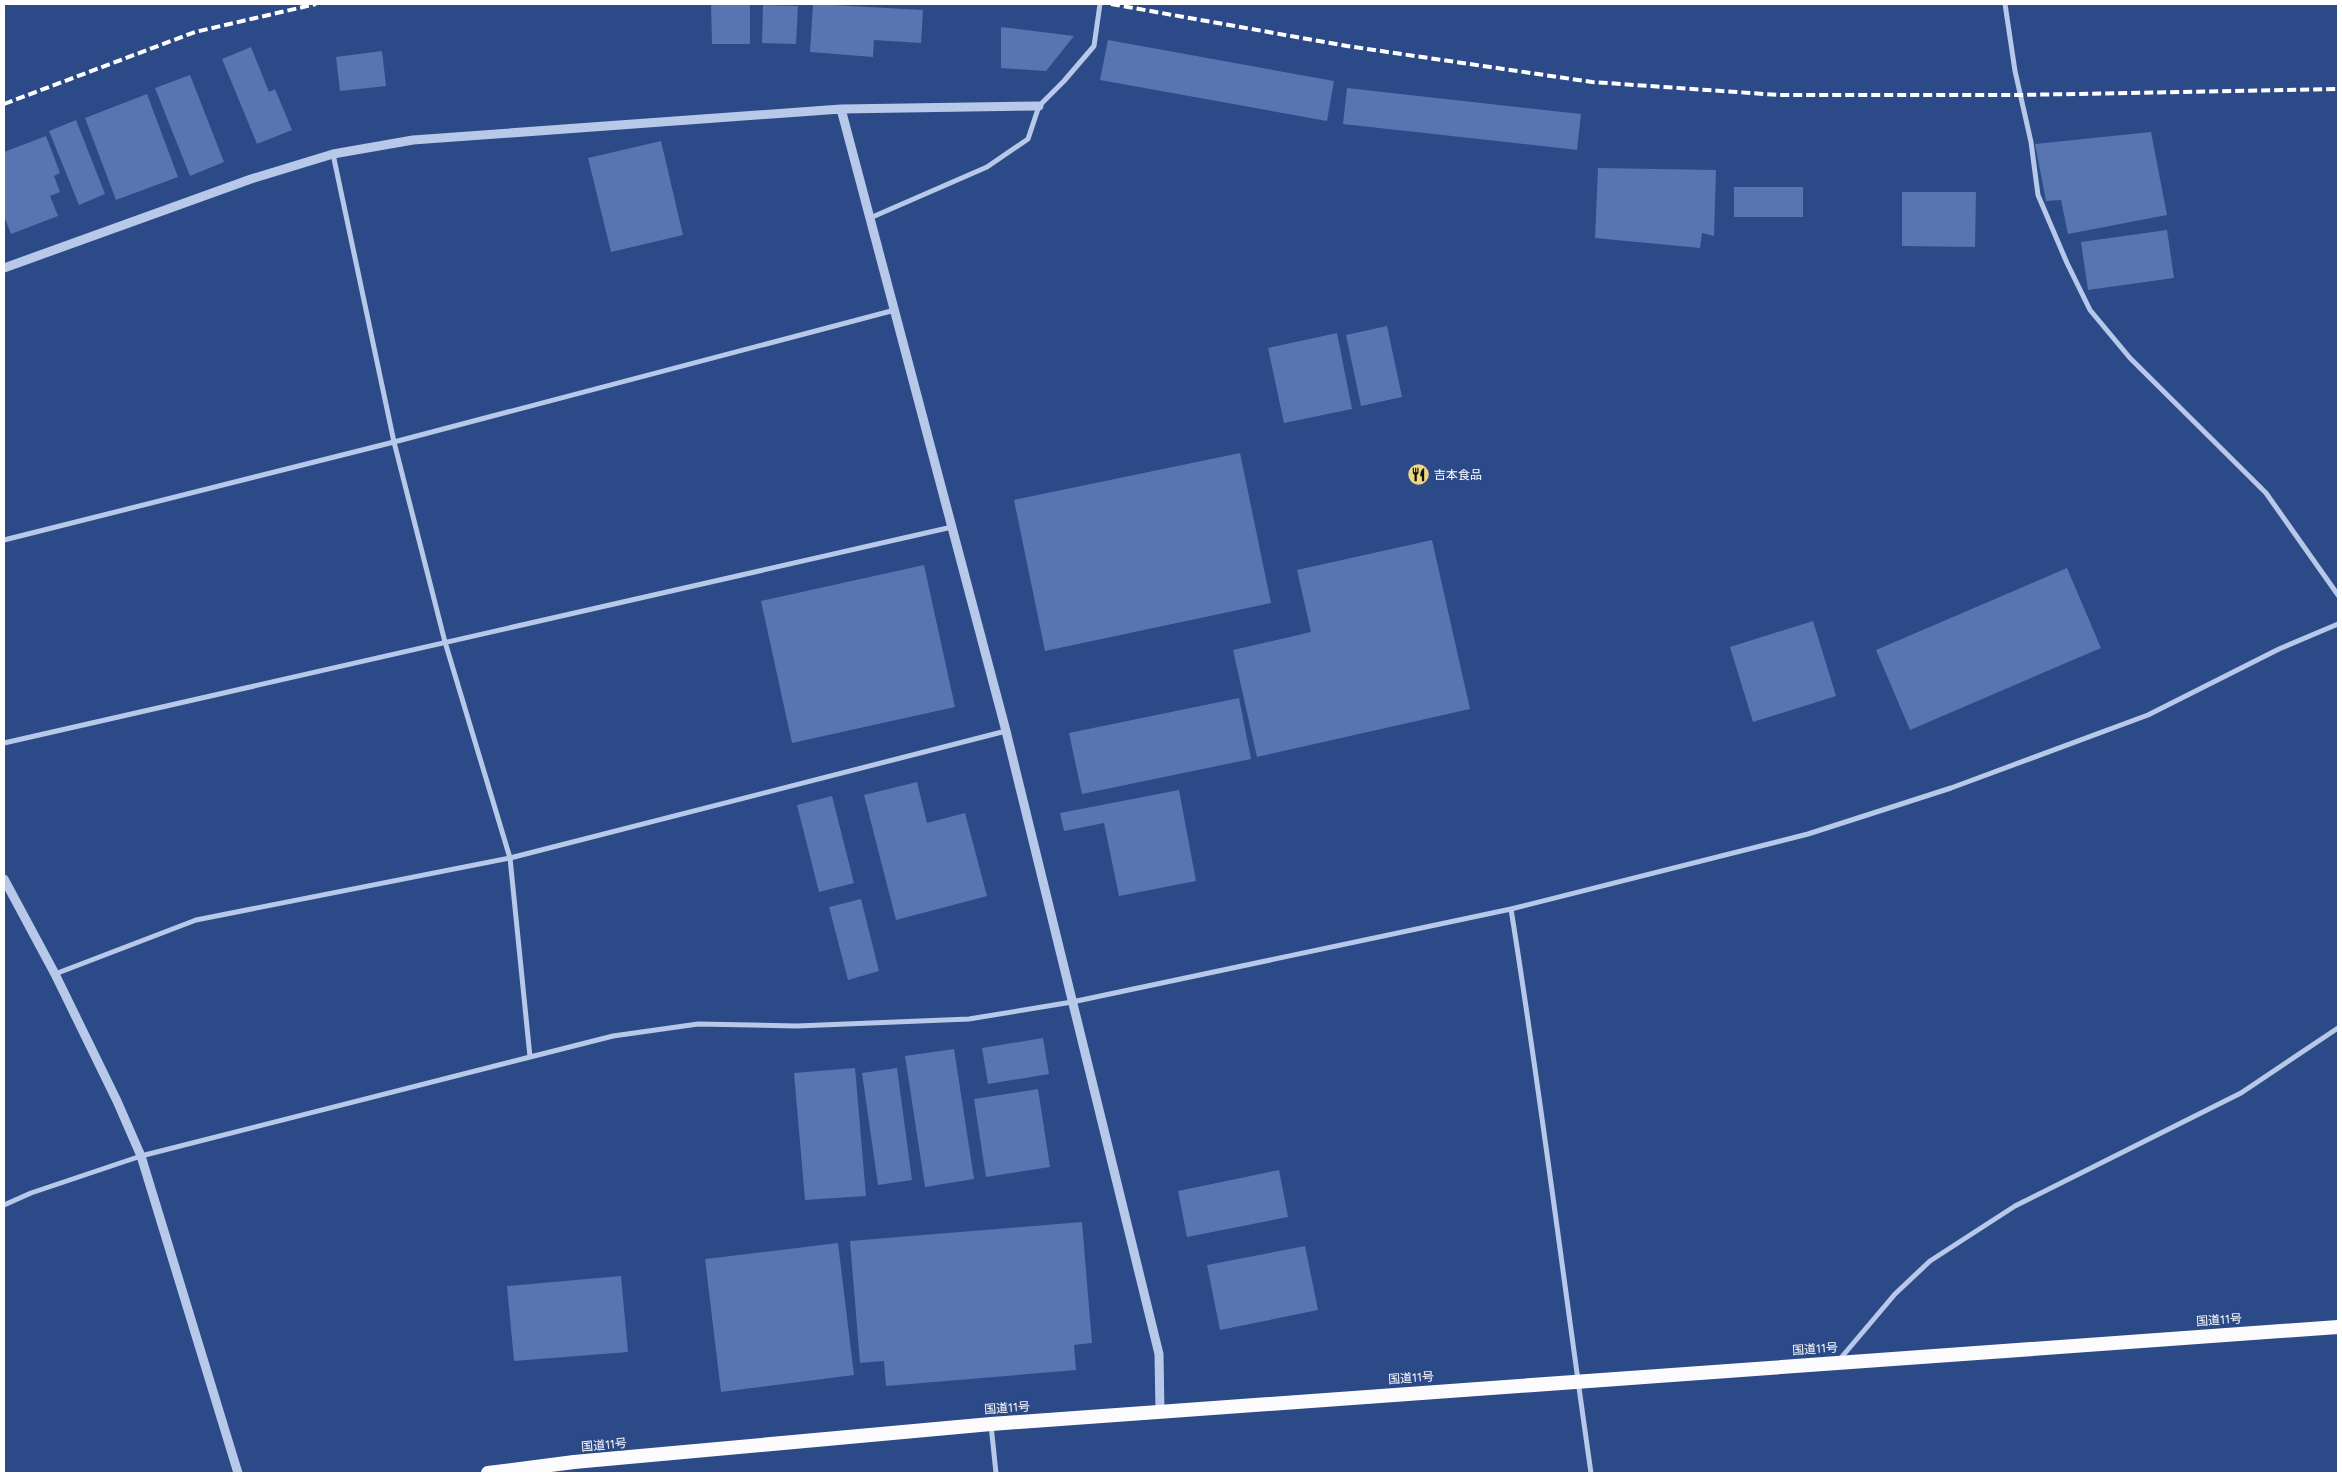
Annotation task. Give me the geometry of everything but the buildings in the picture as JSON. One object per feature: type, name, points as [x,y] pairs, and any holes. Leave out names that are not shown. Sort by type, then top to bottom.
[{"type":"highway","name":"国道11号","points":[[488,1473],[574,1462],[991,1424],[2338,1327]]},
{"type":"street","points":[[870,218],[987,167],[1028,139],[1039,106],[1064,81],[1094,46],[1100,4]]},
{"type":"street","points":[[2004,4],[2015,71],[2031,142],[2038,195],[2067,263],[2090,310],[2130,358],[2266,493],[2338,595]]},
{"type":"street","points":[[4,268],[251,179],[333,154],[413,140],[841,110],[1039,106]]},
{"type":"street","points":[[841,110],[896,310],[1006,731],[1159,1354],[1160,1412]]},
{"type":"street","points":[[333,154],[394,442],[445,642],[510,858],[530,1057]]},
{"type":"street","points":[[4,540],[394,442],[896,310]]},
{"type":"street","points":[[4,743],[952,527]]},
{"type":"street","points":[[4,1204],[141,1156],[613,1036],[698,1024],[797,1026],[969,1019],[1072,1002],[1511,909],[1808,834],[1951,788],[2148,716],[2279,649],[2338,624]]},
{"type":"street","points":[[55,974],[196,920],[510,858],[1006,731]]},
{"type":"street","points":[[4,879],[55,974],[117,1101],[141,1156],[238,1473]]},
{"type":"street","points":[[1511,909],[1537,1073],[1591,1473]]},
{"type":"street","points":[[1837,1362],[1895,1294],[1930,1261],[2015,1206],[2241,1093],[2338,1028]]},
{"type":"street","points":[[991,1424],[996,1473]]},
{"type":"railway","points":[[4,104],[195,32],[316,4]]},
{"type":"railway","points":[[1111,4],[1347,46],[1592,82],[1779,95],[2020,95],[2338,89]]},
{"type":"place","name":"吉本食品","points":[[1418,475]]}]
